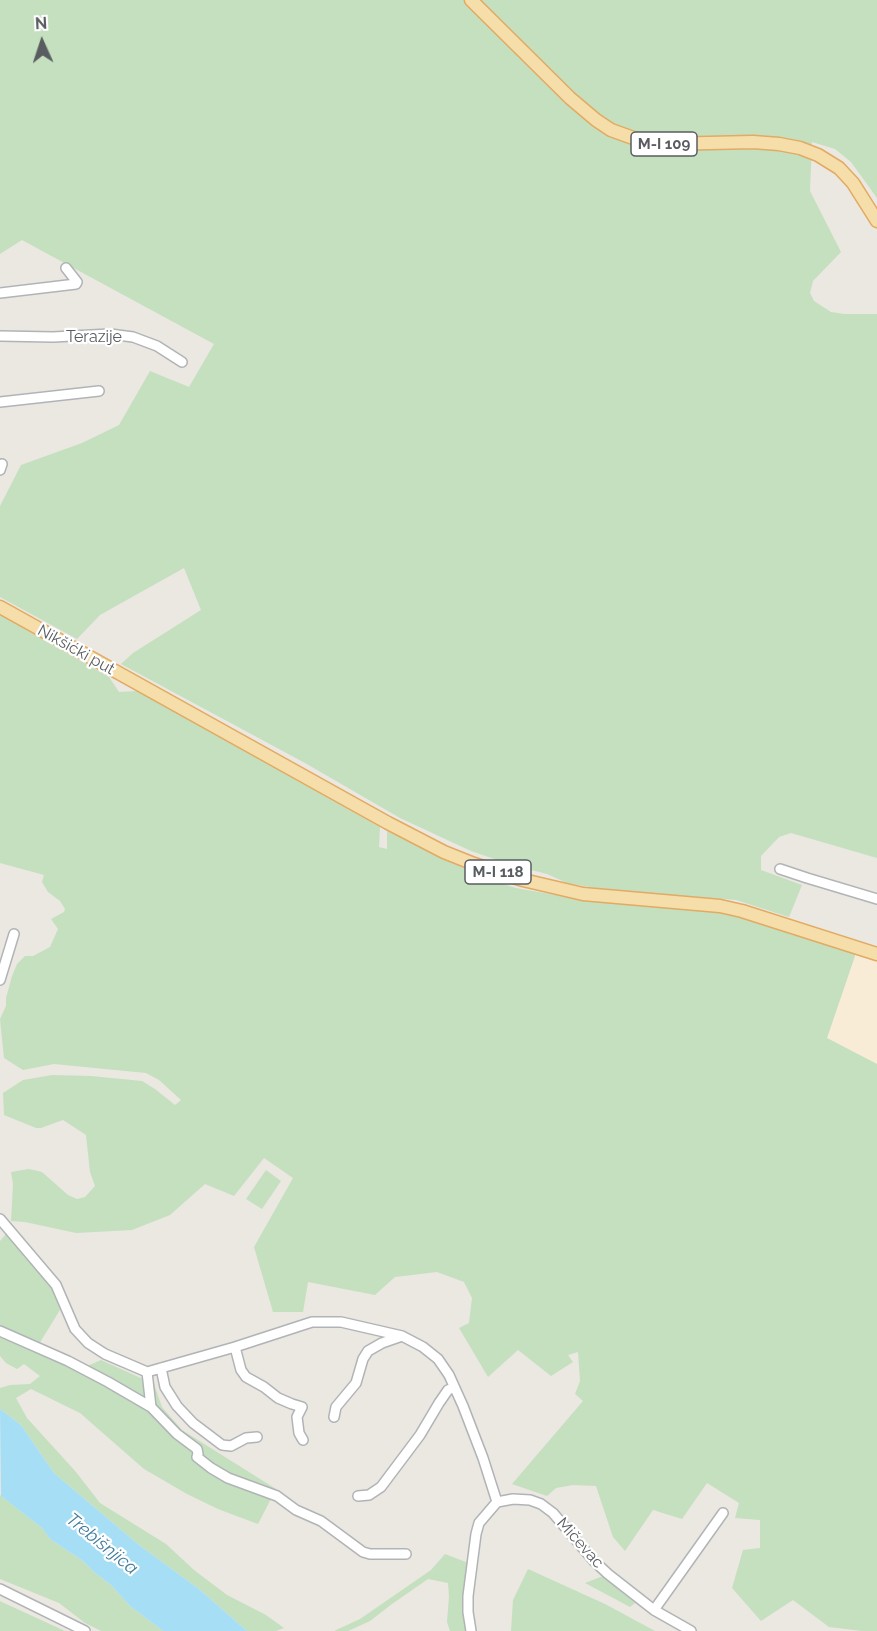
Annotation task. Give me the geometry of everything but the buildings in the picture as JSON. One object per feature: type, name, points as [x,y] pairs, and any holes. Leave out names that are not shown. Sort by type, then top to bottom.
[{"type":"main road","name":"M-I 109","points":[[471,0],[570,98],[611,130],[636,139],[665,144],[753,142],[800,148],[818,155],[839,168],[853,183],[877,221]]},
{"type":"main road","name":"Nikšićki put","points":[[0,607],[388,823],[444,852],[474,864],[534,883],[583,894],[720,906],[760,916],[877,954]]},
{"type":"street","points":[[0,293],[76,284],[77,282],[66,268]]},
{"type":"street","name":"Terazije","points":[[0,336],[53,337],[110,334],[133,337],[157,346],[182,363]]},
{"type":"street","points":[[0,402],[99,391]]},
{"type":"street","points":[[780,868],[877,899]]},
{"type":"street","points":[[0,980],[14,934]]},
{"type":"street","points":[[0,1219],[56,1285],[75,1329],[88,1343],[105,1354],[147,1372],[312,1322],[341,1322],[402,1336],[423,1347],[438,1359],[454,1387],[483,1458],[497,1502],[479,1522],[476,1534],[468,1596],[471,1631]]},
{"type":"street","points":[[0,1330],[68,1361],[151,1407],[177,1434],[197,1449],[196,1457],[228,1478],[277,1496],[296,1510],[321,1521],[363,1552],[406,1554]]},
{"type":"street","points":[[334,1417],[336,1407],[356,1383],[363,1359],[368,1351],[402,1336]]},
{"type":"street","points":[[235,1347],[241,1370],[246,1377],[278,1398],[302,1407],[297,1417],[299,1433],[303,1440]]},
{"type":"street","points":[[161,1368],[169,1394],[177,1406],[222,1445],[231,1446],[246,1438],[257,1437]]},
{"type":"street","points":[[147,1372],[151,1407]]},
{"type":"street","points":[[358,1496],[369,1495],[381,1487],[420,1435],[448,1390],[454,1387]]},
{"type":"street","name":"Mičevac","points":[[497,1502],[513,1499],[530,1500],[541,1504],[553,1513],[608,1574],[654,1610],[691,1631]]},
{"type":"street","points":[[654,1610],[723,1513]]},
{"type":"street","points":[[0,1589],[85,1631]]},
{"type":"shaded area","points":[[856,953],[877,961],[877,1064],[827,1038]]},
{"type":"green space","points":[[0,0],[877,0],[877,198],[851,162],[835,149],[812,142],[810,191],[841,252],[813,281],[810,293],[814,301],[831,312],[877,314],[877,858],[791,833],[779,837],[761,856],[761,870],[802,885],[789,917],[736,900],[607,890],[567,883],[547,874],[471,851],[400,818],[305,763],[121,664],[133,653],[201,610],[184,568],[100,615],[77,639],[0,597],[0,506],[21,465],[82,443],[119,425],[150,371],[189,387],[214,344],[22,240],[0,254]]},
{"type":"green space","points":[[0,615],[109,677],[119,692],[137,691],[380,827],[379,847],[387,849],[387,831],[484,878],[516,888],[567,897],[725,913],[856,953],[827,1038],[877,1064],[877,1631],[829,1627],[793,1600],[761,1621],[732,1588],[743,1550],[760,1548],[760,1520],[735,1518],[739,1503],[707,1483],[682,1519],[653,1510],[625,1551],[613,1537],[596,1486],[573,1485],[556,1488],[547,1496],[512,1484],[583,1401],[575,1394],[580,1381],[578,1352],[568,1355],[573,1362],[551,1376],[518,1350],[488,1377],[459,1328],[469,1323],[472,1298],[464,1282],[437,1272],[395,1277],[375,1295],[308,1282],[303,1312],[273,1312],[254,1247],[293,1178],[264,1158],[234,1196],[205,1184],[170,1215],[132,1230],[76,1233],[11,1221],[13,1184],[11,1172],[29,1169],[42,1172],[68,1195],[77,1199],[85,1197],[95,1186],[90,1172],[86,1135],[63,1120],[36,1128],[4,1115],[3,1093],[23,1080],[52,1075],[91,1076],[142,1081],[175,1105],[181,1100],[159,1080],[146,1073],[54,1064],[23,1070],[4,1058],[0,1019],[6,1006],[12,976],[17,964],[25,956],[33,956],[50,947],[58,929],[51,919],[64,912],[65,909],[60,901],[48,892],[42,882],[44,875],[0,863]]},
{"type":"green space","points":[[266,1170],[281,1181],[262,1209],[246,1199]]},
{"type":"green space","points":[[6,1234],[52,1288],[60,1310],[39,1344],[85,1367],[101,1360],[154,1384],[162,1407],[182,1430],[276,1489],[258,1524],[218,1509],[144,1469],[80,1413],[31,1389],[16,1398],[27,1418],[76,1472],[100,1503],[166,1544],[194,1570],[227,1595],[266,1615],[284,1628],[276,1631],[247,1631],[199,1589],[139,1545],[54,1473],[21,1425],[0,1409],[0,1388],[30,1384],[40,1376],[24,1364],[17,1369],[6,1363],[0,1356],[0,1241]]},
{"type":"green space","points":[[0,1495],[42,1528],[50,1539],[83,1561],[111,1585],[130,1606],[163,1631],[101,1631],[85,1623],[59,1603],[0,1579]]},
{"type":"green space","points":[[445,1554],[471,1564],[471,1631],[450,1631],[447,1622],[448,1583],[428,1579],[370,1621],[348,1631],[334,1631],[360,1619],[431,1570]]},
{"type":"green space","points":[[528,1569],[605,1604],[655,1631],[511,1631],[513,1600]]},
{"type":"green space","points":[[603,1576],[635,1603],[630,1607],[585,1583]]},
{"type":"green space","points":[[0,1601],[4,1603],[65,1631],[0,1631]]},
{"type":"water","name":"Trebišnjica","points":[[0,1409],[21,1425],[54,1473],[139,1545],[199,1589],[247,1631],[163,1631],[130,1606],[111,1585],[83,1561],[50,1539],[42,1528],[1,1496]]}]
